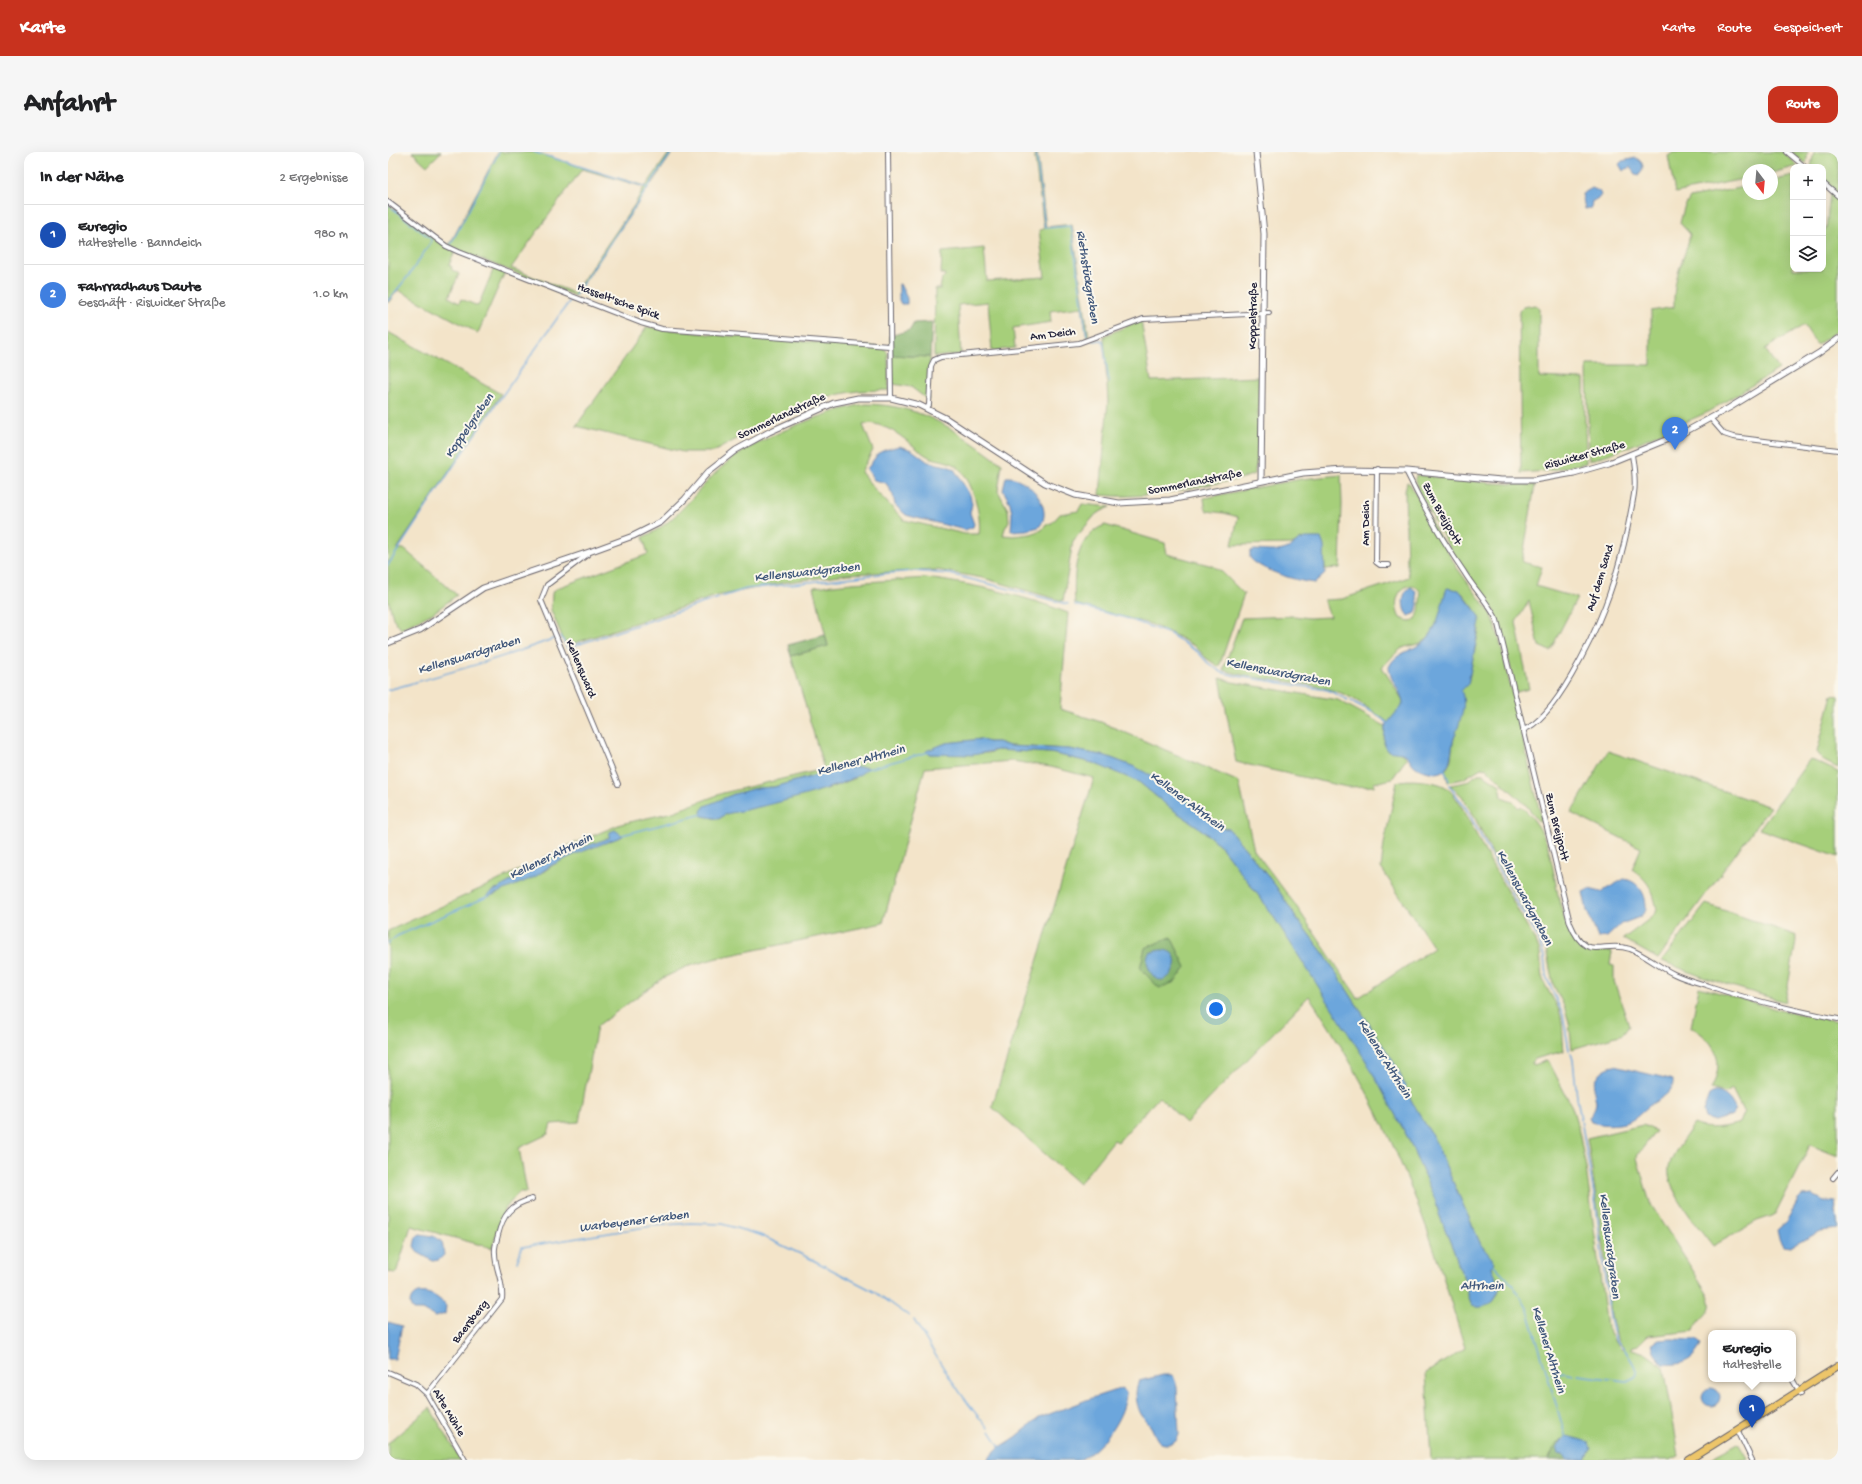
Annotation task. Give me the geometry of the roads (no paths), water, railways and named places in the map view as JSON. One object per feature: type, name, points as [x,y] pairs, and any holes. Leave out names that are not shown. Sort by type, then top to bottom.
[{"type":"main road","points":[[1690,1460],[1800,1392],[1838,1366]]},
{"type":"street","points":[[888,152],[889,346],[892,376],[891,398]]},
{"type":"street","name":"Koppelstraße","points":[[1256,152],[1264,234],[1266,313],[1261,481]]},
{"type":"street","points":[[1787,152],[1801,164]]},
{"type":"street","points":[[1826,186],[1838,196]]},
{"type":"street","name":"Hasselt'sche Spick","points":[[388,202],[446,246],[641,323],[662,328],[889,346]]},
{"type":"street","name":"Am Deich","points":[[927,408],[929,405],[931,366],[934,360],[941,357],[1079,343],[1149,318],[1266,313]]},
{"type":"street","name":"Riswicker Straße","points":[[1261,481],[1304,473],[1377,470],[1406,471],[1501,480],[1534,480],[1574,473],[1632,455],[1711,419],[1819,353],[1838,339]]},
{"type":"street","name":"Sommerlandstraße","points":[[388,644],[420,630],[483,588],[590,552],[633,536],[661,522],[685,499],[709,471],[723,459],[769,432],[834,403],[858,398],[891,398],[927,408],[948,419],[1035,477],[1075,495],[1119,503],[1146,502],[1170,500],[1261,481]]},
{"type":"street","points":[[1711,419],[1724,434],[1733,437],[1838,450]]},
{"type":"street","name":"Auf dem Sand","points":[[1523,730],[1541,718],[1561,694],[1605,606],[1612,584],[1634,492],[1632,455]]},
{"type":"street","name":"Am Deich","points":[[1377,470],[1376,562],[1380,565],[1389,565]]},
{"type":"street","name":"Zum Breijpott","points":[[1406,471],[1448,549],[1485,600],[1497,620],[1570,923],[1578,939],[1588,946],[1597,949],[1627,948],[1675,974],[1736,995],[1792,1010],[1838,1019]]},
{"type":"street","name":"Kellensward","points":[[590,552],[547,585],[541,600],[618,784]]},
{"type":"street","points":[[1833,1178],[1838,1172]]},
{"type":"street","name":"Baersberg","points":[[427,1394],[502,1299],[503,1289],[494,1254],[502,1222],[507,1212],[515,1205],[532,1199]]},
{"type":"street","name":"Alte Mühle","points":[[388,1372],[416,1384],[427,1394],[465,1460]]},
{"type":"street","points":[[1794,1382],[1800,1392]]},
{"type":"street","points":[[1738,1431],[1752,1460]]},
{"type":"water","points":[[1636,158],[1643,166],[1639,175],[1635,174],[1630,167],[1623,171],[1619,164],[1622,161]]},
{"type":"water","points":[[1592,188],[1599,191],[1601,195],[1597,200],[1592,201],[1591,208],[1585,209],[1582,194]]},
{"type":"water","points":[[899,284],[907,298],[907,304],[901,304],[899,300]]},
{"type":"water","points":[[899,446],[912,450],[928,462],[954,469],[970,495],[972,504],[970,513],[974,524],[973,527],[965,530],[913,517],[906,515],[895,505],[893,495],[886,483],[874,480],[867,469],[877,455],[882,451]]},
{"type":"water","points":[[1006,477],[1022,481],[1037,494],[1044,511],[1043,520],[1039,527],[1027,530],[1011,531],[1012,514],[1010,503],[1003,490]]},
{"type":"water","points":[[1305,538],[1321,538],[1324,546],[1325,574],[1315,583],[1280,575],[1262,567],[1250,558],[1250,552],[1253,550],[1282,550],[1289,548]]},
{"type":"water","points":[[1411,587],[1416,591],[1418,604],[1416,613],[1409,616],[1403,606],[1403,601],[1405,593]]},
{"type":"water","points":[[1447,588],[1459,590],[1479,615],[1480,621],[1468,684],[1461,691],[1464,702],[1460,721],[1454,738],[1451,756],[1447,768],[1437,773],[1419,769],[1406,755],[1386,749],[1384,746],[1385,726],[1403,704],[1401,695],[1391,678],[1389,667],[1396,658],[1421,644],[1431,634],[1437,622]]},
{"type":"water","name":"Altrhein","points":[[981,739],[988,742],[998,742],[1009,746],[1069,749],[1106,756],[1135,767],[1152,776],[1224,828],[1229,829],[1275,885],[1298,920],[1324,954],[1398,1069],[1411,1100],[1433,1137],[1481,1245],[1495,1262],[1492,1267],[1500,1287],[1496,1296],[1490,1303],[1482,1307],[1472,1306],[1464,1279],[1457,1265],[1457,1259],[1439,1214],[1436,1202],[1408,1138],[1366,1061],[1268,908],[1220,845],[1197,826],[1169,807],[1139,782],[1093,763],[1051,753],[997,750],[973,755],[929,754],[926,751],[946,743]]},
{"type":"water","points":[[846,767],[868,767],[860,774],[845,782],[802,796],[756,808],[725,814],[719,819],[702,816],[701,811],[705,806],[734,794],[757,788],[774,787]]},
{"type":"water","points":[[615,830],[623,836],[576,854],[550,866],[535,877],[488,897],[487,895],[537,866],[609,838],[610,832]]},
{"type":"water","points":[[1624,879],[1634,883],[1641,890],[1645,899],[1646,910],[1640,917],[1621,924],[1607,937],[1598,938],[1587,911],[1583,892],[1589,889],[1601,892]]},
{"type":"water","points":[[1160,950],[1170,952],[1174,957],[1175,964],[1173,971],[1163,980],[1156,978],[1150,971],[1147,962],[1149,953]]},
{"type":"water","points":[[1614,1066],[1670,1079],[1673,1080],[1673,1085],[1665,1096],[1630,1121],[1614,1125],[1591,1122],[1589,1118],[1596,1103],[1594,1091],[1595,1081],[1602,1071]]},
{"type":"water","points":[[1714,1092],[1721,1093],[1729,1099],[1735,1109],[1733,1115],[1714,1121],[1705,1118],[1703,1111],[1709,1095]]},
{"type":"water","points":[[1813,1195],[1824,1201],[1835,1202],[1838,1229],[1821,1231],[1790,1247],[1783,1246],[1779,1239],[1777,1230],[1786,1222],[1798,1200],[1802,1196]]},
{"type":"water","points":[[420,1234],[433,1236],[442,1241],[444,1255],[439,1260],[433,1261],[417,1252],[414,1246],[416,1237]]},
{"type":"water","points":[[418,1293],[434,1295],[446,1306],[445,1314],[435,1317],[423,1310],[413,1310],[410,1303],[413,1296]]},
{"type":"water","points":[[388,1322],[402,1326],[395,1359],[388,1359]]},
{"type":"water","points":[[1659,1340],[1697,1340],[1701,1344],[1694,1355],[1685,1362],[1663,1364],[1655,1354],[1652,1344]]},
{"type":"water","points":[[1163,1375],[1173,1375],[1177,1386],[1179,1435],[1176,1441],[1167,1444],[1159,1442],[1156,1438],[1151,1427],[1141,1414],[1136,1398],[1136,1389],[1139,1381]]},
{"type":"water","points":[[1122,1388],[1126,1393],[1125,1402],[1117,1422],[1103,1442],[1086,1456],[1078,1460],[987,1460],[997,1449],[1016,1437],[1039,1418]]},
{"type":"water","points":[[1707,1388],[1715,1388],[1720,1393],[1718,1404],[1715,1406],[1707,1406],[1702,1401],[1702,1393]]},
{"type":"water","points":[[1567,1436],[1589,1442],[1591,1449],[1586,1460],[1568,1460],[1563,1455],[1558,1454],[1556,1447]]},
{"type":"waterway","points":[[451,244],[499,152]]},
{"type":"waterway","points":[[534,152],[646,187]]},
{"type":"waterway","name":"Koppelgraben","points":[[575,295],[672,152]]},
{"type":"waterway","name":"Riethstückgraben","points":[[1036,152],[1045,228],[1071,226],[1087,337]]},
{"type":"waterway","points":[[388,301],[409,275],[431,242],[431,239],[392,208]]},
{"type":"waterway","name":"Koppelgraben","points":[[388,565],[470,441],[571,299]]},
{"type":"waterway","name":"Riethstückgraben","points":[[1093,341],[1103,341],[1109,382]]},
{"type":"waterway","name":"Kellenswardgraben","points":[[561,636],[567,648],[746,589],[914,571],[950,574],[1068,604]]},
{"type":"waterway","name":"Kellenswardgraben","points":[[1075,605],[1126,618],[1170,634],[1198,652],[1208,663],[1221,672],[1237,676],[1328,690],[1348,700]]},
{"type":"waterway","name":"Kellenswardgraben","points":[[388,690],[493,659],[555,638]]},
{"type":"waterway","name":"Kellenswardgraben","points":[[1351,701],[1374,713],[1389,724]]},
{"type":"waterway","name":"Kellener Altrhein","points":[[867,769],[929,752]]},
{"type":"waterway","name":"Kellenswardgraben","points":[[1444,769],[1449,781]]},
{"type":"waterway","name":"Kellenswardgraben","points":[[1449,785],[1467,810],[1515,900],[1539,939],[1544,957],[1546,976],[1563,1015],[1569,1050]]},
{"type":"waterway","name":"Kellener Altrhein","points":[[622,835],[703,814]]},
{"type":"waterway","name":"Kellener Altrhein","points":[[388,943],[397,936],[489,896]]},
{"type":"waterway","name":"Kellenswardgraben","points":[[1571,1053],[1596,1206],[1610,1318],[1616,1342],[1625,1350],[1633,1363],[1637,1374],[1635,1377],[1627,1381],[1578,1375]]},
{"type":"waterway","name":"Warbeyener Graben","points":[[517,1262],[522,1247],[652,1226],[691,1223],[722,1224],[760,1235],[807,1257],[875,1292],[909,1316]]},
{"type":"waterway","name":"Kellener Altrhein","points":[[1493,1264],[1513,1286],[1528,1310],[1566,1438]]},
{"type":"waterway","name":"Warbeyener Graben","points":[[914,1320],[958,1389],[988,1428]]},
{"type":"waterway","name":"Kellenswardgraben","points":[[1549,1376],[1564,1373],[1574,1375]]},
{"type":"waterway","name":"Warbeyener Graben","points":[[990,1431],[1001,1448]]},
{"type":"place","name":"Fahrradhaus Daute","points":[[1675,450]]},
{"type":"place","name":"Euregio","points":[[1752,1428]]}]
